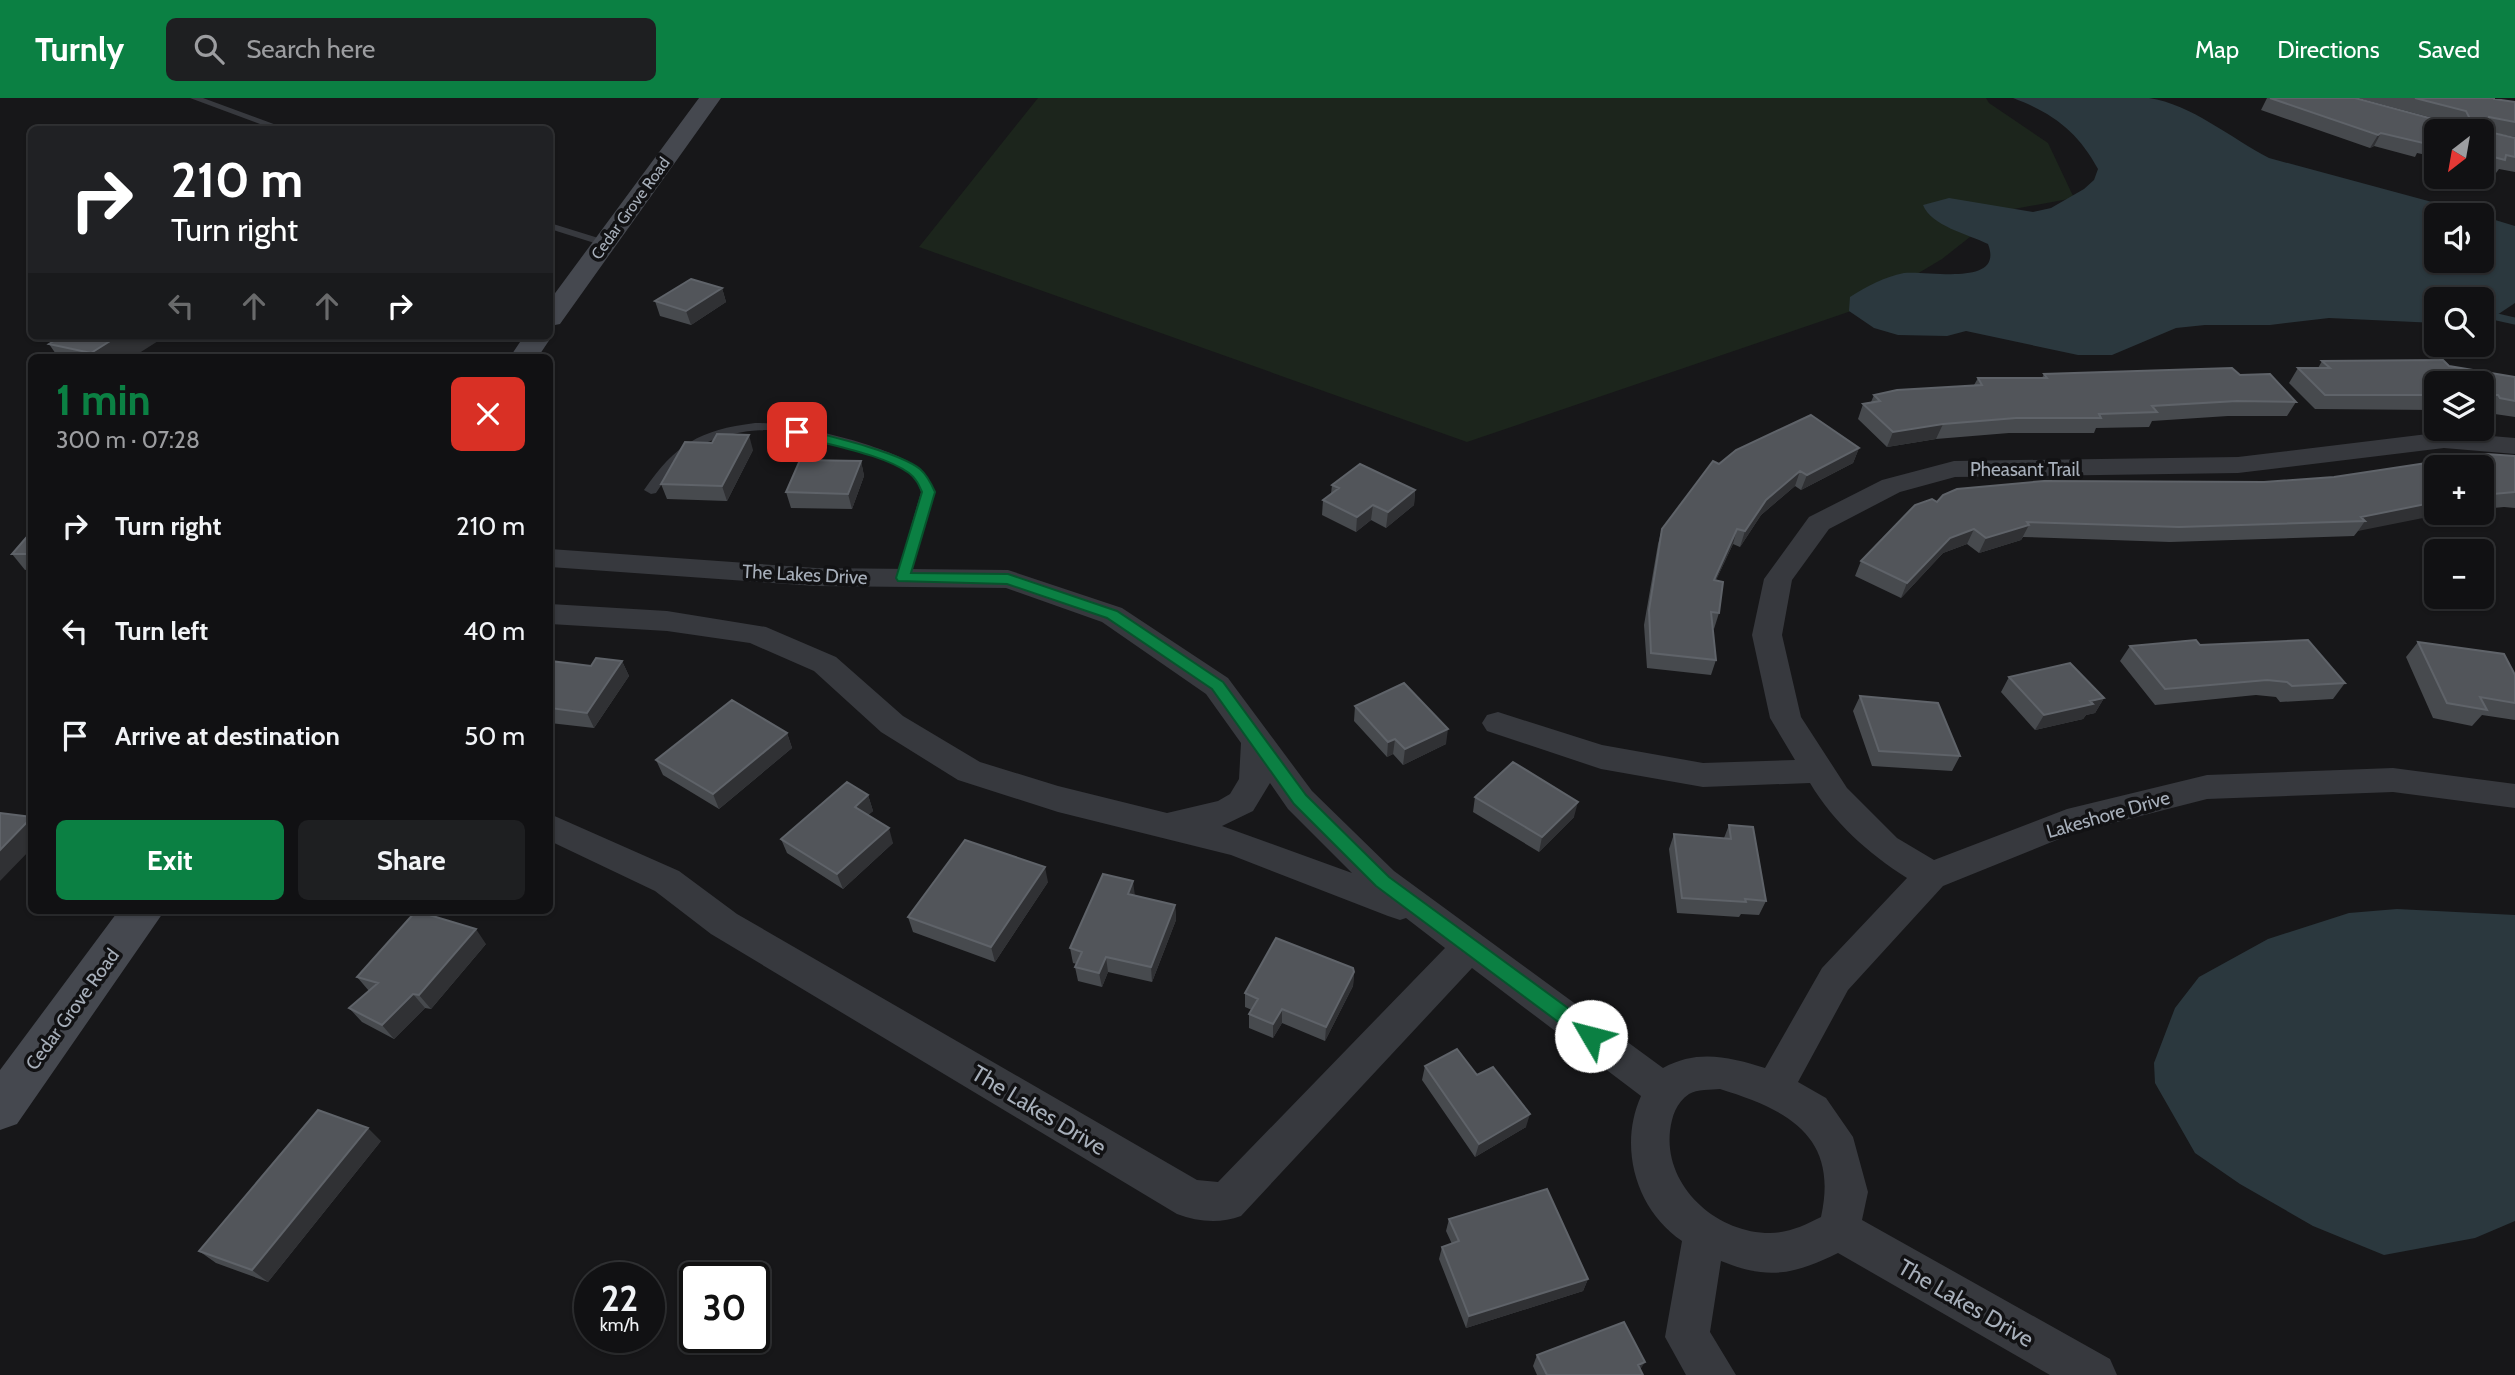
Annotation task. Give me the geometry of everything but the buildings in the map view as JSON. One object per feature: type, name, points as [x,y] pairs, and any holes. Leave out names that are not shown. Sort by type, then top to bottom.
[{"type":"main road","name":"Cedar Grove Road","points":[[553,314],[703,102]]},
{"type":"main road","name":"Cedar Grove Road","points":[[0,1108],[141,914]]},
{"type":"street","name":"Pheasant Trail","points":[[1931,876],[1885,847],[1835,797],[1786,718],[1767,635],[1778,579],[1819,523],[1891,486],[1954,469],[2238,464],[2444,440],[2515,446]]},
{"type":"street","name":"The Lakes Drive","points":[[553,558],[817,577],[1008,579],[1112,615],[1217,685],[1300,800],[1382,881],[1663,1090]]},
{"type":"street","name":"The Lakes Drive","points":[[553,616],[667,621],[756,634],[825,664],[891,724],[969,771],[1058,799],[1237,843],[1432,918]]},
{"type":"street","points":[[1498,723],[1601,757],[1703,775],[1819,771]]},
{"type":"street","name":"The Lakes Drive","points":[[1160,824],[1217,818],[1247,799],[1259,768],[1257,741]]},
{"type":"street","name":"Lakeshore Drive","points":[[1774,1088],[1835,979],[1931,876],[2067,822],[2207,787],[2393,780],[2515,796]]},
{"type":"street","name":"The Lakes Drive","points":[[553,828],[667,881],[724,924],[1192,1200],[1226,1202],[1470,946]]},
{"type":"street","points":[[1720,1072],[1774,1088],[1812,1111],[1839,1150],[1847,1192],[1839,1230],[1799,1250],[1758,1253],[1704,1233],[1667,1201],[1652,1161],[1650,1121],[1663,1090],[1681,1077],[1720,1072]]},
{"type":"street","name":"The Lakes Drive","points":[[1839,1230],[2094,1375]]},
{"type":"street","points":[[1704,1233],[1687,1337],[1713,1375]]},
{"type":"lane","points":[[194,98],[274,126]]},
{"type":"lane","points":[[553,227],[604,243]]},
{"type":"lane","points":[[651,490],[669,463],[697,442],[737,429],[774,427],[819,437],[891,460],[915,471],[928,492],[903,578]]},
{"type":"shaded area","points":[[1038,98],[1986,98],[1989,103],[2048,143],[2074,198],[2003,211],[1942,259],[1860,308],[1467,442],[919,247]]},
{"type":"shaded area","points":[[2013,98],[2149,98],[2196,115],[2269,158],[2436,203],[2424,203],[2424,273],[2494,273],[2494,220],[2515,226],[2515,303],[2494,317],[2494,287],[2424,287],[2424,322],[2329,318],[2270,325],[2176,328],[2112,355],[2078,355],[1966,331],[1947,336],[1898,335],[1874,328],[1849,311],[1850,297],[1890,277],[1904,273],[1961,274],[1985,267],[1990,258],[1988,244],[1942,224],[1927,212],[1923,205],[1949,198],[2033,212],[2051,208],[2094,180],[2098,169],[2082,144],[2063,125],[2040,110]]},
{"type":"shaded area","points":[[2397,909],[2515,915],[2515,1221],[2475,1238],[2384,1255],[2313,1226],[2240,1184],[2195,1153],[2155,1083],[2154,1063],[2175,1008],[2199,977],[2268,939],[2349,913]]},
{"type":"waterway","points":[[2500,318],[2497,317],[2515,321]]},
{"type":"route","points":[[797,432],[891,460],[915,471],[924,481],[928,492],[903,578],[1008,579],[1112,615],[1217,685],[1300,800],[1382,881],[1591,1036]]}]
